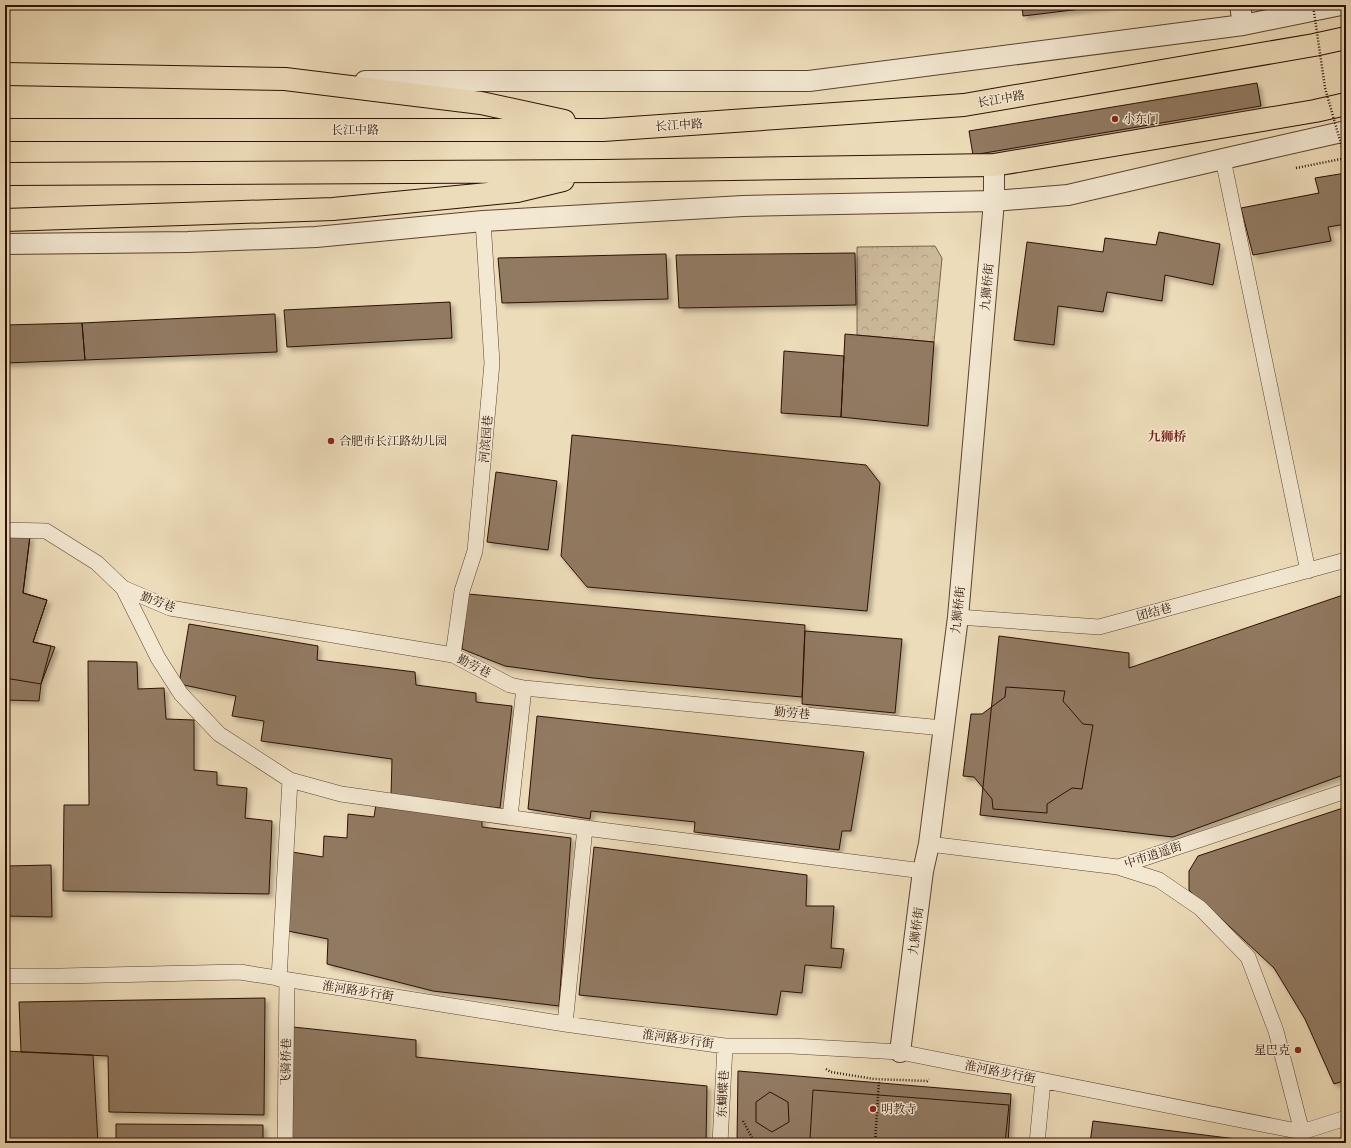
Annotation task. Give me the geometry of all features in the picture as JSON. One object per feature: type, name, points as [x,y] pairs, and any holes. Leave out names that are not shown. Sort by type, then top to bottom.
[{"type":"highway","name":"长江中路","points":[[5,130],[602,130],[964,105],[1314,45],[1346,38]]},
{"type":"highway","points":[[5,74],[285,79],[481,103],[602,130]]},
{"type":"highway","points":[[5,174],[602,171],[994,165],[1315,111],[1346,104]]},
{"type":"highway","points":[[5,220],[332,209],[517,191],[602,171]]},
{"type":"street","points":[[1240,5],[1243,25]]},
{"type":"street","points":[[285,79],[429,82],[809,81],[1243,25],[1341,5]]},
{"type":"street","points":[[5,244],[188,242],[316,237],[483,220],[743,206],[994,201],[1068,195],[1346,131]]},
{"type":"street","points":[[1223,159],[1308,571]]},
{"type":"street","name":"九狮桥街","points":[[900,1052],[923,871],[929,844],[958,617],[994,201],[994,165]]},
{"type":"street","name":"河滨园巷","points":[[452,655],[462,591],[476,551],[492,363],[483,220]]},
{"type":"street","name":"勤劳巷","points":[[5,530],[46,531],[97,563],[122,588],[170,608],[452,655],[510,685],[524,688],[943,728]]},
{"type":"street","name":"团结巷","points":[[958,617],[1099,627],[1346,560]]},
{"type":"street","points":[[122,588],[158,658],[181,694],[219,734],[290,780],[341,794],[584,828],[923,871]]},
{"type":"street","points":[[510,817],[524,688]]},
{"type":"street","name":"飞骑桥巷","points":[[285,1143],[283,980],[290,780]]},
{"type":"street","name":"中市逍遥街","points":[[929,844],[1118,867],[1346,791]]},
{"type":"street","points":[[565,1024],[584,828]]},
{"type":"street","points":[[1118,867],[1159,880],[1200,908],[1248,957],[1276,1031],[1302,1137]]},
{"type":"street","name":"淮河路步行街","points":[[5,976],[240,972],[565,1024],[725,1046],[792,1046],[900,1052],[1043,1081],[1302,1137],[1346,1118]]},
{"type":"street","name":"东蝴蝶巷","points":[[720,1143],[725,1046]]},
{"type":"street","points":[[1037,1143],[1043,1081]]},
{"type":"path","points":[[1293,169],[1345,158],[1325,88],[1313,5]]},
{"type":"path","points":[[831,1072],[879,1080],[927,1081]]},
{"type":"path","points":[[875,1143],[879,1080]]},
{"type":"path","points":[[743,1121],[756,1143]]},
{"type":"green space","points":[[935,246],[942,258],[934,342],[857,335],[857,247]]},
{"type":"building","points":[[1022,5],[1114,5],[1023,16]]},
{"type":"building","name":"小东门","points":[[1257,83],[1261,106],[973,155],[969,131]]},
{"type":"building","points":[[1346,173],[1346,224],[1328,227],[1331,241],[1253,255],[1241,208],[1319,193],[1315,178]]},
{"type":"building","points":[[1159,232],[1220,244],[1213,285],[1165,275],[1162,301],[1107,292],[1103,312],[1058,306],[1054,345],[1014,340],[1027,242],[1103,252],[1105,238],[1156,245]]},
{"type":"building","points":[[855,253],[856,305],[679,308],[676,255]]},
{"type":"building","points":[[666,254],[668,299],[502,303],[498,258]]},
{"type":"building","points":[[450,302],[452,338],[287,347],[284,310]]},
{"type":"building","points":[[275,314],[277,352],[85,360],[82,323]]},
{"type":"building","points":[[82,323],[85,360],[5,363],[5,325]]},
{"type":"building","points":[[845,334],[934,342],[928,426],[841,417]]},
{"type":"building","points":[[784,351],[844,356],[841,417],[781,413]]},
{"type":"building","points":[[572,435],[866,465],[880,483],[867,611],[587,587],[561,556]]},
{"type":"building","points":[[496,472],[557,481],[548,550],[487,542]]},
{"type":"building","points":[[30,536],[23,593],[47,600],[33,642],[55,647],[41,684],[5,678],[5,537]]},
{"type":"building","points":[[30,536],[23,593],[47,600],[33,642],[51,646],[41,684],[39,701],[5,700],[5,537]]},
{"type":"building","points":[[468,594],[805,625],[802,697],[593,678],[505,666],[462,649]]},
{"type":"building","points":[[1346,594],[1346,774],[1173,837],[980,815],[999,636],[1129,653],[1129,668]]},
{"type":"building","points":[[189,624],[318,646],[317,660],[415,672],[416,685],[476,693],[476,702],[512,706],[500,808],[391,796],[392,759],[261,741],[264,721],[232,716],[236,696],[179,684]]},
{"type":"building","points":[[805,631],[902,639],[895,713],[802,704]]},
{"type":"building","points":[[88,661],[137,662],[138,689],[164,688],[166,719],[194,720],[194,770],[217,772],[217,785],[247,788],[245,818],[272,821],[269,894],[63,891],[64,805],[89,805]]},
{"type":"building","points":[[1006,687],[1065,691],[1063,701],[1083,724],[1093,725],[1082,789],[1072,788],[1047,804],[1047,813],[993,809],[992,799],[974,777],[963,776],[971,714],[982,714],[1005,697]]},
{"type":"building","points":[[537,716],[864,752],[851,831],[842,831],[839,850],[694,832],[695,822],[591,811],[590,819],[528,809]]},
{"type":"building","points":[[376,804],[482,818],[482,827],[571,838],[559,1006],[433,991],[327,964],[328,939],[288,931],[292,852],[323,857],[324,836],[347,838],[348,814],[374,817]]},
{"type":"building","points":[[1346,807],[1346,1080],[1334,1084],[1305,1019],[1274,968],[1215,913],[1203,906],[1189,890],[1189,871],[1198,856]]},
{"type":"building","points":[[594,847],[807,875],[806,906],[834,906],[831,948],[844,949],[841,968],[805,965],[802,993],[781,991],[777,1015],[579,995]]},
{"type":"building","points":[[51,865],[52,917],[5,916],[5,866]]},
{"type":"building","points":[[265,998],[264,1115],[109,1112],[108,1056],[21,1052],[19,1002]]},
{"type":"building","points":[[293,1027],[416,1040],[416,1057],[707,1086],[706,1143],[289,1143]]},
{"type":"building","points":[[5,1051],[93,1055],[98,1143],[5,1143]]},
{"type":"building","name":"明教寺","points":[[738,1071],[1011,1094],[1008,1143],[737,1143]]},
{"type":"building","name":"明教寺","points":[[813,1090],[1009,1105],[1005,1143],[859,1143],[810,1139]]},
{"type":"building","points":[[770,1092],[788,1102],[789,1122],[772,1132],[756,1122],[756,1102]]},
{"type":"building","points":[[1093,1121],[1236,1139],[1239,1143],[1090,1143]]},
{"type":"building","points":[[116,1124],[263,1125],[263,1143],[116,1143]]},
{"type":"place","name":"小东门","points":[[1115,119]]},
{"type":"place","name":"合肥市长江路幼儿园","points":[[331,441]]},
{"type":"place","name":"星巴克","points":[[1298,1050]]},
{"type":"place","name":"明教寺","points":[[873,1109]]},
{"type":"district","name":"九狮桥","points":[[1167,436]]}]
